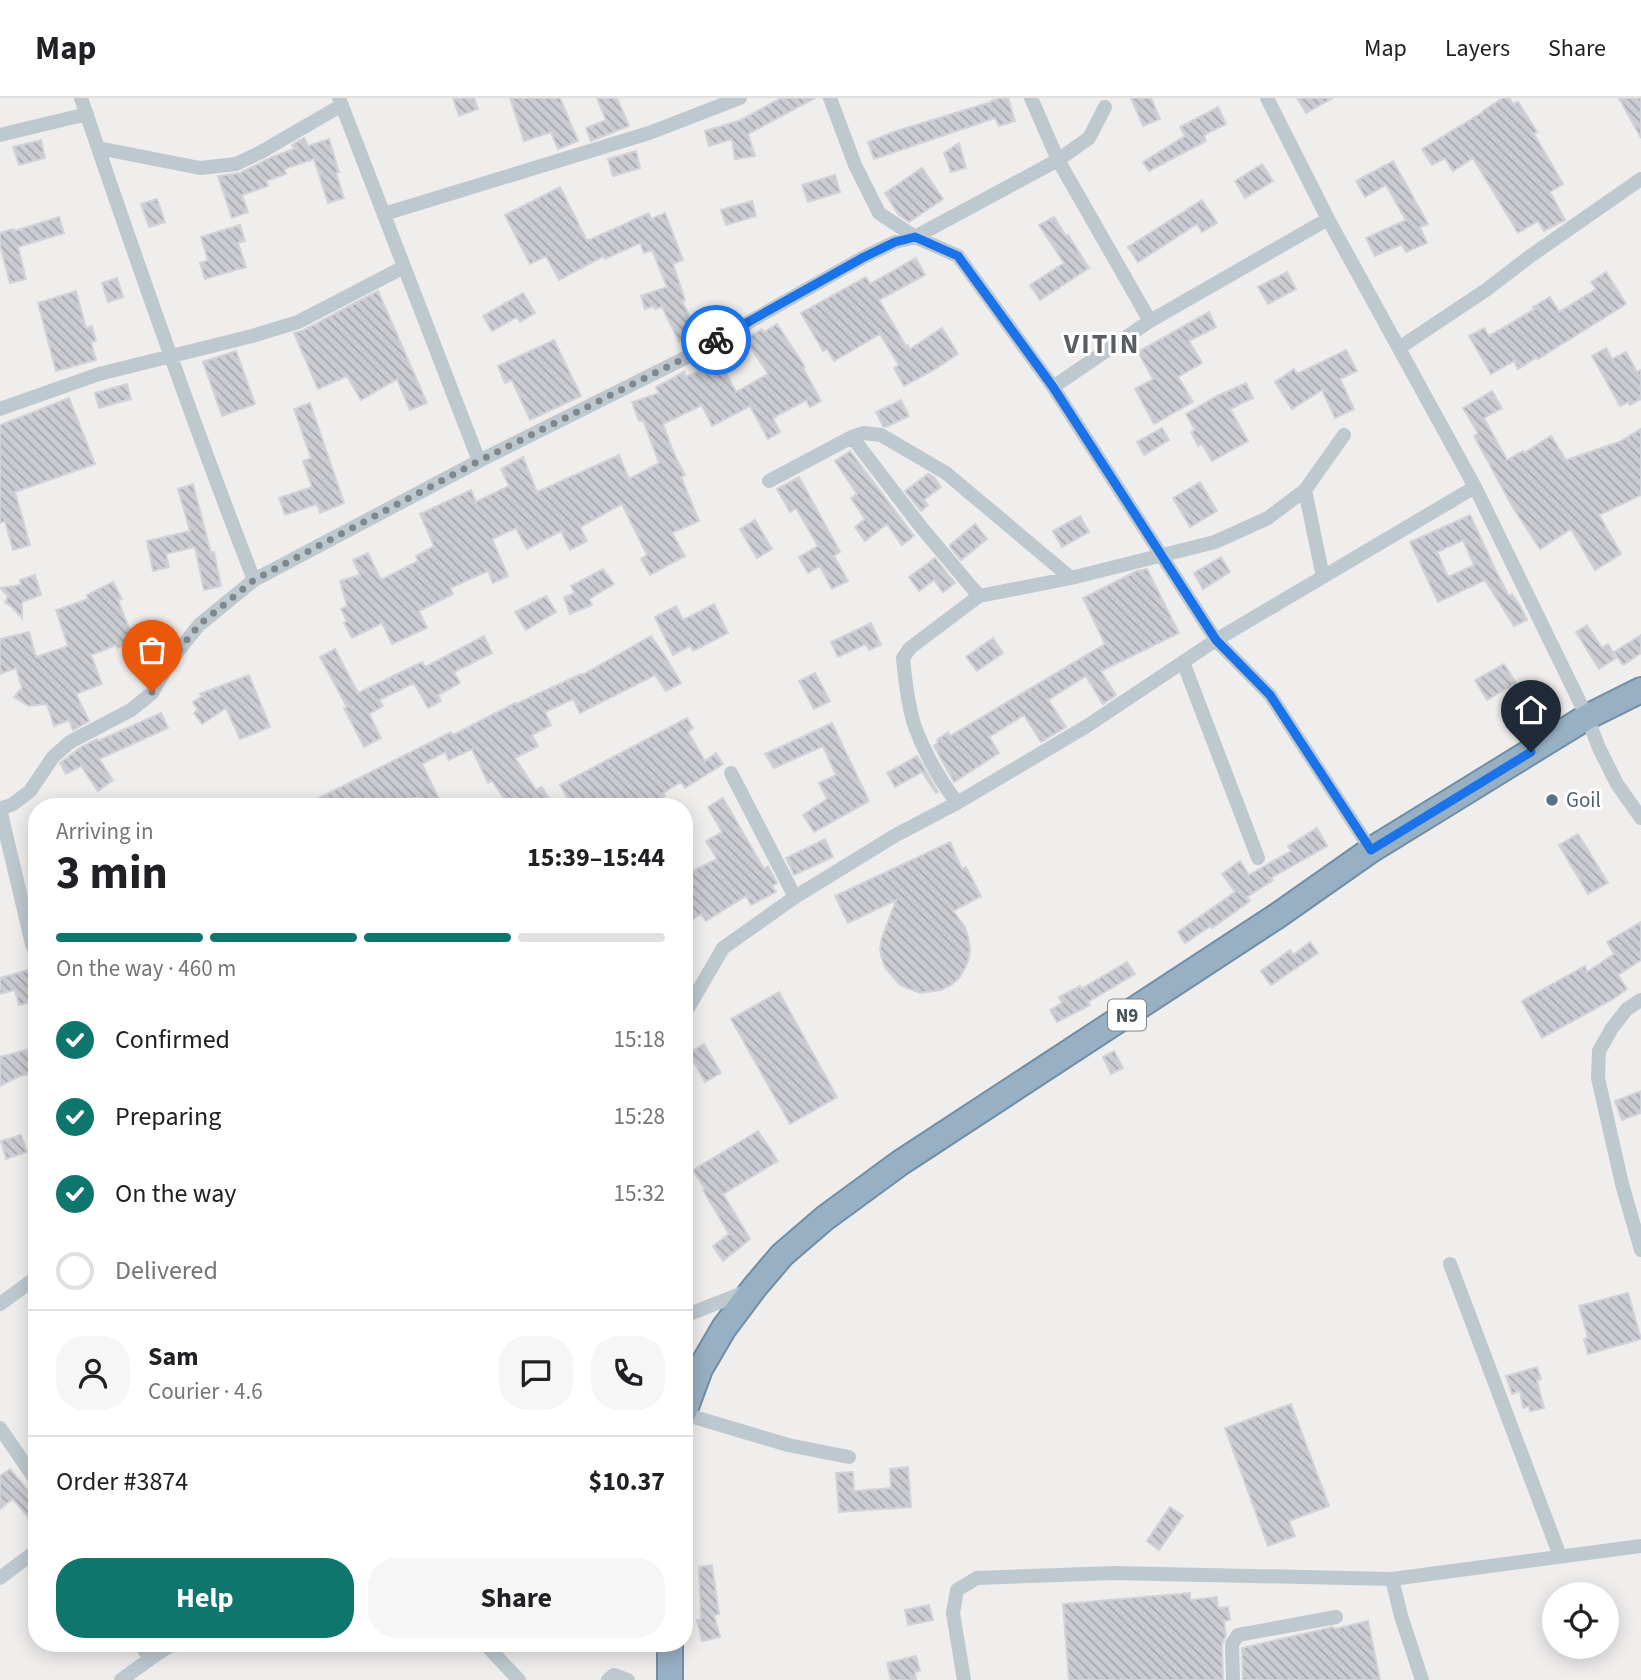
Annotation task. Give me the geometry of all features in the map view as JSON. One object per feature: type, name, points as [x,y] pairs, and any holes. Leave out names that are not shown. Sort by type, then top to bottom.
[{"type":"highway","name":"N9","points":[[693,1388],[700,1369],[724,1328],[754,1288],[782,1255],[825,1218],[900,1163],[1277,916],[1371,850],[1587,717],[1641,690]]},
{"type":"highway","points":[[670,1652],[670,1680]]},
{"type":"street","points":[[82,98],[170,357],[254,580]]},
{"type":"street","points":[[384,214],[649,133],[740,98]]},
{"type":"street","points":[[830,98],[855,164],[879,213],[915,237],[958,256],[1053,387],[1216,640],[1270,695],[1371,850]]},
{"type":"street","points":[[1031,98],[1058,160],[1150,321]]},
{"type":"street","points":[[1267,98],[1328,219],[1475,486],[1587,717],[1598,748],[1617,784],[1641,818]]},
{"type":"street","points":[[98,148],[200,168],[236,164],[261,152],[340,102],[479,461]]},
{"type":"street","points":[[28,928],[3,832],[0,809],[13,804],[30,791],[53,757],[70,742],[131,710],[152,692],[171,660],[199,625],[254,580],[479,461],[685,358],[864,257],[895,242],[915,237],[1058,160],[1089,138],[1105,107]]},
{"type":"street","points":[[0,135],[87,114]]},
{"type":"street","points":[[1399,348],[1486,290],[1528,257],[1641,179]]},
{"type":"street","points":[[1053,387],[1150,321],[1328,219]]},
{"type":"street","points":[[0,409],[99,374],[298,322],[404,267]]},
{"type":"street","points":[[769,481],[852,437],[864,433],[881,435],[946,473],[1071,578]]},
{"type":"street","points":[[957,803],[933,766],[914,725],[903,658],[910,648],[979,596],[1071,578],[1215,542],[1268,518],[1305,490],[1345,435]]},
{"type":"street","points":[[852,437],[921,527],[979,596]]},
{"type":"street","points":[[693,999],[723,948],[794,897],[896,835],[957,803],[1087,726],[1216,640],[1475,486]]},
{"type":"street","points":[[1305,490],[1323,577]]},
{"type":"street","points":[[1183,662],[1258,858]]},
{"type":"street","points":[[731,773],[794,897]]},
{"type":"street","points":[[1641,1000],[1627,1009],[1612,1028],[1599,1052],[1598,1077],[1622,1184],[1641,1250]]},
{"type":"street","points":[[1450,1264],[1560,1556]]},
{"type":"street","points":[[0,1304],[28,1284]]},
{"type":"street","points":[[693,1312],[754,1288]]},
{"type":"street","points":[[693,1416],[788,1445],[849,1457]]},
{"type":"street","points":[[0,1428],[28,1469]]},
{"type":"street","points":[[964,1680],[953,1613],[957,1590],[977,1578],[1114,1573],[1392,1578],[1641,1545]]},
{"type":"street","points":[[0,1578],[28,1557]]},
{"type":"street","points":[[1392,1578],[1422,1680]]},
{"type":"street","points":[[1233,1680],[1232,1644],[1238,1635],[1336,1617]]},
{"type":"street","points":[[146,1652],[150,1659]]},
{"type":"street","points":[[121,1680],[160,1652]]},
{"type":"street","points":[[493,1652],[519,1680]]},
{"type":"street","points":[[608,1680],[614,1675],[628,1680]]},
{"type":"building","points":[[453,98],[474,98],[478,109],[459,116]]},
{"type":"building","points":[[510,98],[560,98],[578,141],[558,149],[551,132],[524,141]]},
{"type":"building","points":[[597,98],[617,98],[629,126],[591,141],[586,128],[606,120]]},
{"type":"building","points":[[781,98],[815,98],[748,134],[755,156],[735,159],[732,139],[709,146],[705,131],[741,120]]},
{"type":"building","points":[[1000,98],[1008,98],[1015,121],[999,126],[995,118],[874,159],[868,142]]},
{"type":"building","points":[[1131,98],[1151,98],[1160,119],[1143,126]]},
{"type":"building","points":[[1297,98],[1333,98],[1306,113]]},
{"type":"building","points":[[1503,98],[1509,98],[1513,104],[1518,102],[1537,132],[1534,134],[1563,184],[1550,192],[1565,220],[1544,231],[1538,221],[1518,233],[1473,158],[1453,171],[1445,158],[1432,165],[1422,149]]},
{"type":"building","points":[[1619,98],[1641,98],[1641,138]]},
{"type":"building","points":[[1218,107],[1226,124],[1204,135],[1206,141],[1149,171],[1143,162],[1185,136],[1180,127]]},
{"type":"building","points":[[304,138],[308,146],[329,139],[344,198],[328,203],[314,159],[284,169],[286,174],[266,181],[268,186],[242,195],[248,212],[232,218],[218,176],[240,173],[294,149],[292,145]]},
{"type":"building","points":[[41,140],[45,158],[19,165],[13,147]]},
{"type":"building","points":[[959,143],[966,168],[951,172],[944,153]]},
{"type":"building","points":[[636,151],[640,168],[613,176],[608,159]]},
{"type":"building","points":[[1393,161],[1428,224],[1420,227],[1427,243],[1406,252],[1402,244],[1375,256],[1366,238],[1406,220],[1386,185],[1365,197],[1356,181]]},
{"type":"building","points":[[1262,164],[1273,181],[1245,198],[1235,181]]},
{"type":"building","points":[[922,168],[943,199],[909,222],[899,215],[885,193]]},
{"type":"building","points":[[835,175],[840,192],[808,202],[802,185]]},
{"type":"building","points":[[560,187],[587,241],[649,213],[651,219],[665,213],[683,260],[673,264],[685,300],[682,301],[695,327],[688,331],[691,337],[679,342],[662,307],[645,309],[641,296],[667,287],[652,250],[644,253],[640,243],[605,259],[604,256],[559,280],[546,256],[530,264],[505,215]]},
{"type":"building","points":[[157,199],[165,222],[149,227],[141,204]]},
{"type":"building","points":[[1202,200],[1217,223],[1202,232],[1197,224],[1138,262],[1128,247]]},
{"type":"building","points":[[752,201],[756,216],[726,225],[721,210]]},
{"type":"building","points":[[59,217],[64,233],[18,247],[26,279],[10,283],[0,245],[0,233]]},
{"type":"building","points":[[1054,217],[1089,268],[1040,300],[1030,285],[1064,263],[1039,225]]},
{"type":"building","points":[[240,225],[245,241],[238,243],[246,267],[205,279],[200,263],[208,260],[201,237]]},
{"type":"building","points":[[916,258],[925,275],[879,300],[910,349],[942,328],[958,354],[904,386],[894,368],[899,365],[880,334],[834,361],[827,349],[823,351],[801,313],[866,277],[870,284]]},
{"type":"building","points":[[1287,272],[1296,289],[1268,304],[1258,287]]},
{"type":"building","points":[[1606,272],[1626,304],[1538,359],[1537,357],[1518,369],[1514,361],[1491,374],[1469,336],[1484,328],[1489,336],[1550,297],[1559,312],[1596,289],[1591,282]]},
{"type":"building","points":[[117,278],[123,297],[108,302],[102,283]]},
{"type":"building","points":[[76,291],[86,328],[92,326],[96,341],[91,342],[96,360],[56,371],[38,303]]},
{"type":"building","points":[[378,291],[427,403],[410,410],[397,379],[361,400],[347,376],[318,389],[294,333]]},
{"type":"building","points":[[523,293],[535,313],[520,322],[517,317],[492,331],[483,316]]},
{"type":"building","points":[[1209,312],[1216,327],[1189,341],[1202,363],[1178,377],[1193,402],[1154,424],[1135,389],[1153,379],[1138,352]]},
{"type":"building","points":[[777,324],[805,367],[803,368],[821,401],[810,407],[806,400],[773,418],[780,432],[768,439],[750,406],[712,426],[702,405],[663,424],[685,475],[681,477],[699,521],[672,533],[685,556],[650,575],[641,559],[647,555],[622,504],[580,527],[587,541],[570,550],[561,531],[527,549],[516,528],[492,539],[508,576],[493,583],[488,571],[450,588],[453,594],[419,611],[427,628],[392,644],[382,623],[352,638],[344,623],[347,621],[341,609],[347,606],[340,581],[360,575],[353,560],[368,553],[381,580],[418,561],[416,556],[434,546],[420,514],[471,490],[476,502],[509,486],[501,469],[523,457],[537,492],[619,455],[629,479],[659,463],[643,420],[639,421],[632,402],[659,393],[656,387],[684,372],[686,377],[720,360],[736,392],[768,374],[745,339]]},
{"type":"building","points":[[554,340],[581,396],[530,420],[512,380],[505,383],[498,366]]},
{"type":"building","points":[[1606,348],[1612,359],[1626,352],[1637,372],[1641,370],[1641,399],[1630,405],[1628,402],[1620,406],[1592,356]]},
{"type":"building","points":[[1346,350],[1357,371],[1340,379],[1354,409],[1335,418],[1322,390],[1292,409],[1275,382],[1294,369],[1297,374]]},
{"type":"building","points":[[236,351],[255,404],[222,416],[203,362]]},
{"type":"building","points":[[1246,383],[1253,398],[1230,409],[1248,441],[1212,461],[1202,444],[1198,446],[1191,432],[1195,430],[1186,414]]},
{"type":"building","points":[[127,384],[131,399],[99,408],[95,393]]},
{"type":"building","points":[[1492,391],[1502,408],[1484,418],[1507,460],[1551,436],[1566,460],[1619,442],[1641,429],[1641,495],[1599,515],[1621,554],[1595,570],[1571,529],[1540,549],[1512,506],[1474,436],[1478,433],[1463,408]]},
{"type":"building","points":[[69,398],[95,464],[15,492],[30,545],[13,550],[5,521],[0,523],[0,425]]},
{"type":"building","points":[[901,400],[909,416],[883,426],[876,412]]},
{"type":"building","points":[[310,403],[344,503],[320,513],[317,504],[285,515],[279,498],[312,487],[303,461],[311,458],[294,409]]},
{"type":"building","points":[[1162,428],[1169,440],[1144,455],[1137,442]]},
{"type":"building","points":[[850,451],[914,536],[902,545],[887,524],[865,541],[855,527],[865,519],[851,498],[857,494],[835,461]]},
{"type":"building","points":[[928,474],[934,477],[941,487],[924,500],[928,505],[921,511],[905,491]]},
{"type":"building","points":[[799,477],[840,552],[834,556],[848,581],[832,589],[820,566],[808,573],[799,557],[818,546],[796,508],[790,512],[777,489]]},
{"type":"building","points":[[1200,482],[1217,511],[1190,527],[1173,498]]},
{"type":"building","points":[[193,484],[211,553],[214,552],[221,586],[204,590],[195,547],[166,554],[169,567],[153,571],[147,541],[190,531],[178,489]]},
{"type":"building","points":[[1470,515],[1509,596],[1512,594],[1527,620],[1514,626],[1485,580],[1438,602],[1410,542]],"holes":[[[1463,540],[1474,565],[1448,577],[1437,552]]]},
{"type":"building","points":[[1080,516],[1089,532],[1062,547],[1053,531]]},
{"type":"building","points":[[755,520],[772,549],[757,558],[740,529]]},
{"type":"building","points":[[975,524],[987,539],[961,560],[950,545]]},
{"type":"building","points":[[1221,557],[1230,572],[1203,589],[1194,573]]},
{"type":"building","points":[[935,558],[955,583],[943,592],[934,580],[919,591],[909,577]]},
{"type":"building","points":[[603,569],[614,584],[589,599],[592,605],[570,614],[564,597],[575,593],[571,586]]},
{"type":"building","points":[[1147,569],[1179,633],[1101,671],[1116,695],[1103,704],[1086,676],[1048,700],[1066,727],[1041,742],[1024,715],[989,737],[999,753],[954,782],[934,746],[938,743],[937,740],[948,732],[950,736],[1105,644],[1083,598],[1137,571]]},
{"type":"building","points":[[35,575],[41,595],[22,602],[22,618],[5,603],[8,596],[0,588],[21,585],[20,580]]},
{"type":"building","points":[[113,582],[122,599],[118,600],[134,641],[91,655],[102,684],[76,694],[89,721],[73,730],[69,720],[54,726],[47,704],[29,706],[14,697],[22,688],[16,668],[0,674],[0,639],[29,632],[36,657],[68,646],[56,610],[88,599],[87,595]]},
{"type":"building","points":[[546,596],[556,612],[526,630],[515,612]]},
{"type":"building","points":[[714,604],[728,633],[693,651],[690,646],[673,655],[655,617],[676,606],[683,620]]},
{"type":"building","points":[[871,623],[881,645],[869,650],[866,644],[838,657],[831,642]]},
{"type":"building","points":[[1587,625],[1602,648],[1608,644],[1616,658],[1599,669],[1576,632]]},
{"type":"building","points":[[1641,635],[1641,653],[1623,665],[1614,652]]},
{"type":"building","points":[[484,636],[492,653],[454,672],[460,683],[438,695],[441,701],[428,708],[414,683],[379,700],[383,706],[369,714],[381,738],[364,747],[344,708],[347,707],[320,657],[335,649],[358,693],[422,662],[425,667]]},
{"type":"building","points":[[651,636],[681,683],[666,691],[655,675],[580,713],[573,699],[545,712],[551,725],[532,735],[538,746],[515,758],[536,790],[542,787],[549,798],[504,798],[492,781],[488,783],[472,749],[449,760],[445,752],[422,764],[439,798],[319,798],[451,732],[453,735],[515,703],[582,675]]},
{"type":"building","points":[[993,638],[1003,653],[977,671],[966,657]]},
{"type":"building","points":[[1504,664],[1516,683],[1487,700],[1475,680]]},
{"type":"building","points":[[815,673],[830,701],[814,709],[799,681]]},
{"type":"building","points":[[249,675],[270,727],[240,739],[226,708],[202,724],[194,713],[198,710],[193,702],[202,696],[200,694]]},
{"type":"building","points":[[161,713],[168,728],[99,759],[113,780],[98,791],[81,766],[66,774],[60,763],[81,747]]},
{"type":"building","points":[[687,718],[693,728],[688,732],[705,761],[716,753],[723,764],[685,788],[681,782],[663,793],[665,796],[662,798],[568,798],[560,785]]},
{"type":"building","points":[[832,723],[869,801],[814,832],[803,815],[827,799],[819,783],[836,775],[823,746],[774,768],[765,754]]},
{"type":"building","points":[[917,756],[938,792],[936,793],[922,772],[895,787],[887,773]]},
{"type":"building","points":[[723,798],[764,869],[768,866],[777,883],[772,886],[776,892],[751,905],[746,896],[706,921],[701,914],[693,919],[693,871],[717,859],[706,841],[722,832],[708,807]]},
{"type":"building","points":[[1317,828],[1327,846],[1271,878],[1273,880],[1247,897],[1250,901],[1185,943],[1178,932],[1235,892],[1222,874],[1240,861],[1249,875],[1291,851],[1288,846]]},
{"type":"building","points":[[1578,834],[1608,883],[1588,894],[1559,845]]},
{"type":"building","points":[[825,839],[833,857],[794,875],[786,858]]},
{"type":"building","points":[[950,842],[962,869],[966,867],[981,896],[953,911],[965,927],[970,948],[969,958],[959,978],[951,985],[941,990],[920,993],[900,985],[886,969],[882,959],[882,938],[896,900],[848,923],[835,896]]},
{"type":"building","points":[[1641,922],[1641,960],[1618,975],[1627,989],[1542,1038],[1522,1001],[1585,966],[1587,972],[1614,954],[1607,942]]},
{"type":"building","points":[[1310,942],[1318,953],[1271,985],[1261,971],[1290,950],[1293,955]]},
{"type":"building","points":[[1127,962],[1135,974],[1088,1002],[1090,1005],[1057,1022],[1050,1010],[1062,1003],[1059,997],[1080,986],[1081,989]]},
{"type":"building","points":[[28,970],[28,1003],[19,1005],[15,990],[0,994],[0,978]]},
{"type":"building","points":[[779,992],[837,1097],[790,1124],[731,1019]]},
{"type":"building","points":[[704,1044],[721,1073],[705,1082],[693,1060],[693,1051]]},
{"type":"building","points":[[28,1049],[28,1074],[0,1086],[0,1057]]},
{"type":"building","points":[[1114,1051],[1123,1068],[1111,1074],[1103,1057]]},
{"type":"building","points":[[1641,1091],[1641,1113],[1622,1120],[1615,1101]]},
{"type":"building","points":[[758,1131],[778,1161],[723,1194],[750,1239],[723,1261],[713,1246],[729,1234],[693,1170]]},
{"type":"building","points":[[21,1135],[27,1152],[6,1159],[1,1141]]},
{"type":"building","points":[[1628,1293],[1641,1339],[1588,1354],[1584,1339],[1588,1338],[1579,1306]]},
{"type":"building","points":[[1537,1367],[1541,1379],[1537,1381],[1544,1408],[1530,1411],[1529,1406],[1523,1408],[1520,1391],[1512,1394],[1506,1376]]},
{"type":"building","points":[[1291,1404],[1329,1506],[1289,1521],[1295,1536],[1268,1546],[1225,1428]]},
{"type":"building","points":[[908,1467],[911,1507],[839,1512],[836,1473],[853,1472],[854,1491],[891,1488],[890,1469]]},
{"type":"building","points":[[10,1469],[28,1490],[28,1517],[13,1499],[0,1509],[0,1476]]},
{"type":"building","points":[[1170,1507],[1183,1516],[1159,1550],[1147,1541]]},
{"type":"building","points":[[712,1565],[719,1614],[714,1615],[720,1637],[702,1641],[697,1620],[701,1619],[699,1567]]},
{"type":"building","points":[[1190,1593],[1190,1600],[1217,1597],[1218,1608],[1228,1607],[1230,1620],[1224,1621],[1226,1636],[1222,1644],[1223,1680],[1069,1680],[1063,1604]]},
{"type":"building","points":[[929,1605],[933,1620],[908,1625],[905,1610]]},
{"type":"building","points":[[1368,1621],[1380,1680],[1243,1680],[1242,1648]]},
{"type":"building","points":[[916,1656],[920,1671],[915,1672],[916,1680],[891,1680],[887,1663]]},
{"type":"way so far","points":[[152,692],[171,660],[199,625],[254,580],[716,340]]},
{"type":"place","name":"Goil","points":[[1552,800]]},
{"type":"district","name":"VITIN","points":[[1102,343]]},
{"type":"route","points":[[716,340],[895,242],[915,237],[958,256],[1053,387],[1216,640],[1270,695],[1371,850],[1531,752]]}]
